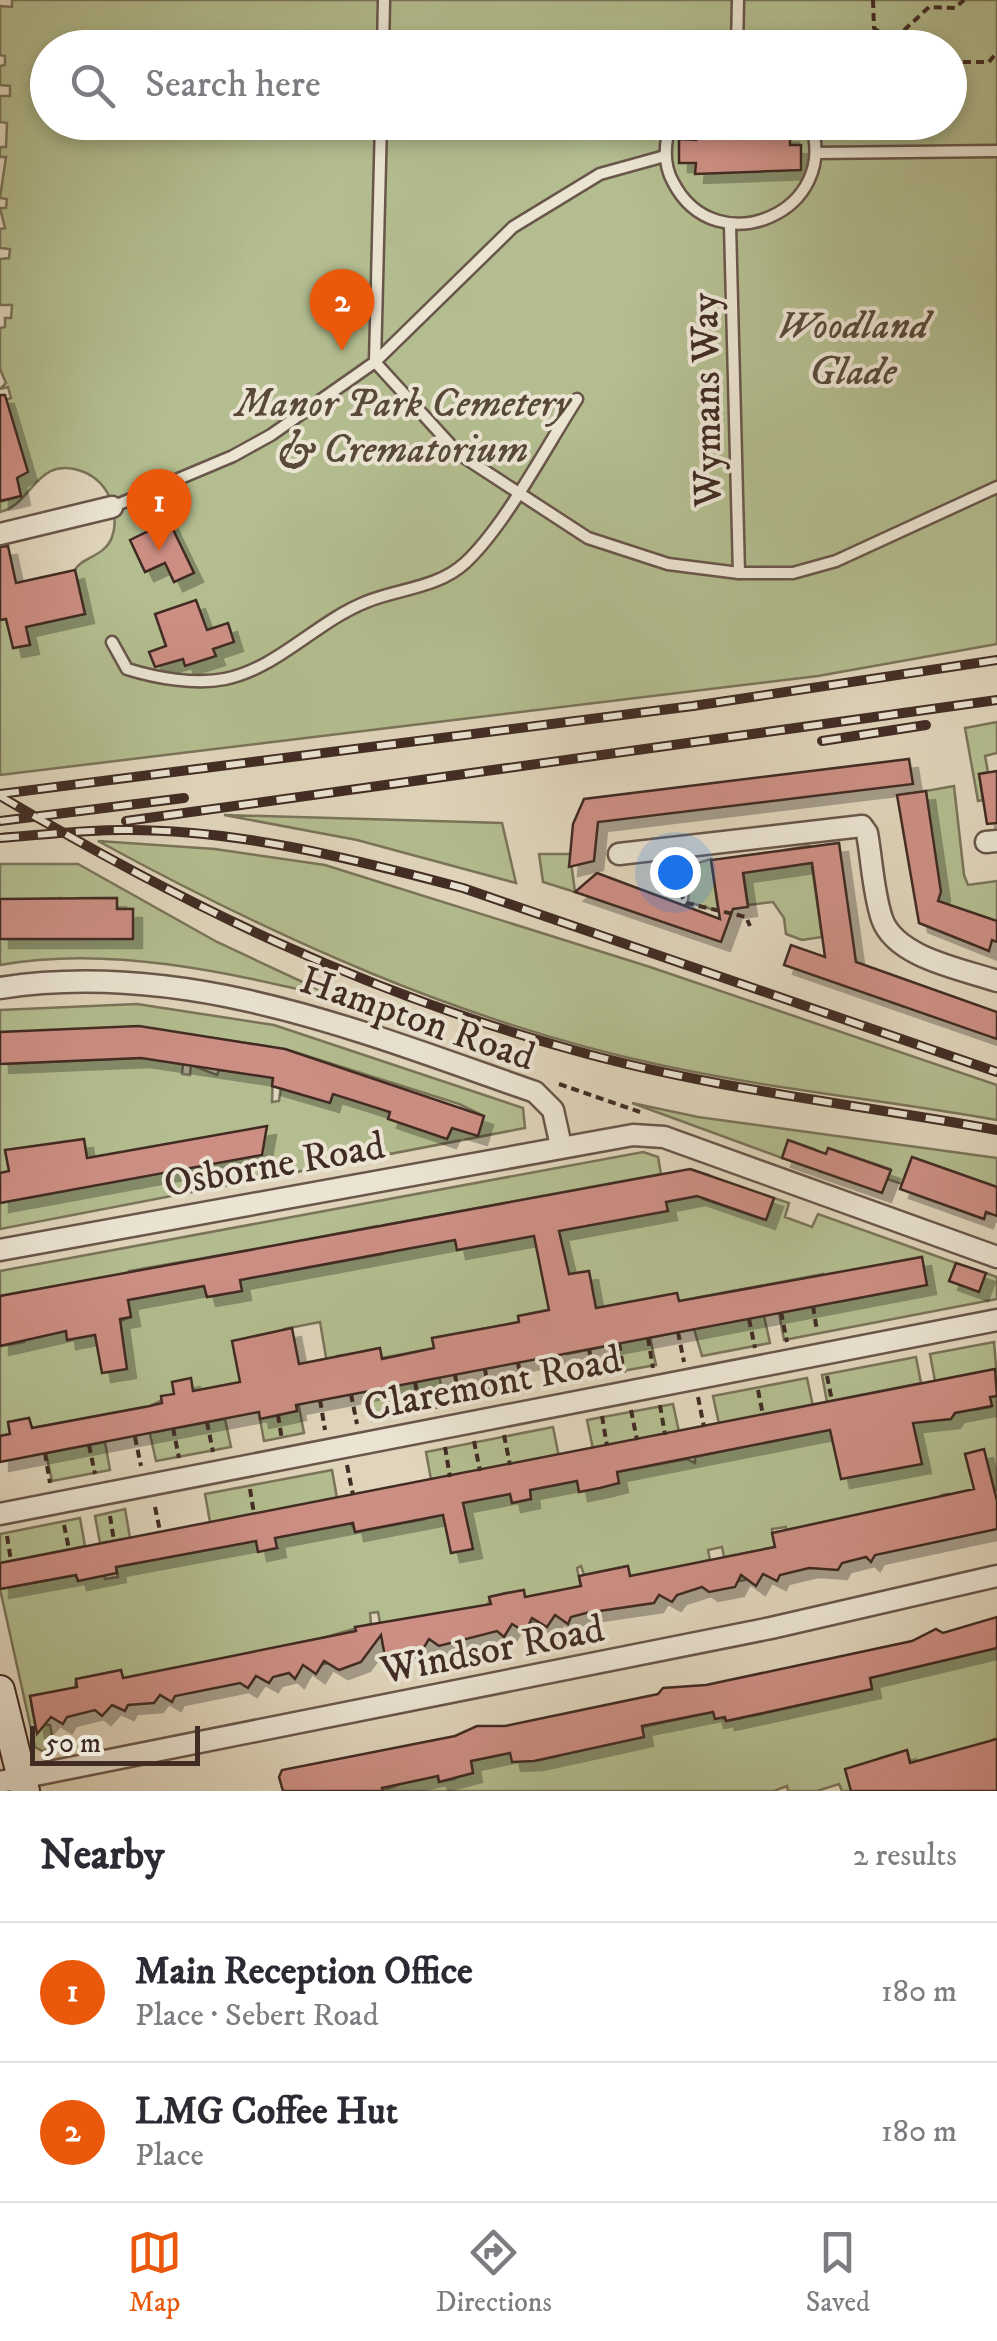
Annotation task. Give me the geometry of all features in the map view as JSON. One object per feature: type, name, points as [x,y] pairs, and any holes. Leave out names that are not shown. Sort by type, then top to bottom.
[{"type":"street","points":[[0,534],[112,507]]},
{"type":"street","points":[[619,854],[862,826],[867,833],[882,920],[893,936],[916,952],[997,981]]},
{"type":"street","name":"Hampton Road","points":[[0,988],[93,982],[275,1004],[535,1092],[553,1110],[561,1146]]},
{"type":"street","points":[[561,1146],[632,1135],[664,1138],[997,1257]]},
{"type":"street","name":"Osborne Road","points":[[0,1250],[561,1146]]},
{"type":"street","name":"Claremont Road","points":[[3,1522],[997,1320]]},
{"type":"street","name":"Windsor Road","points":[[16,1784],[771,1628],[997,1576]]},
{"type":"street","points":[[0,1690],[16,1784]]},
{"type":"lane","points":[[383,30],[384,0]]},
{"type":"lane","points":[[737,30],[738,0]]},
{"type":"lane","points":[[381,140],[375,362],[459,454],[588,538],[668,564],[739,572],[793,572],[836,561],[997,487]]},
{"type":"lane","points":[[668,140],[665,156],[670,176],[693,209],[730,225],[751,225],[788,209],[812,176],[816,153],[813,140]]},
{"type":"lane","points":[[816,153],[997,151]]},
{"type":"lane","points":[[112,507],[233,456],[375,362],[512,228],[600,174],[665,156]]},
{"type":"lane","name":"Wymans Way","points":[[730,225],[739,572]]},
{"type":"lane","points":[[112,642],[127,669],[153,677],[224,679],[264,665],[332,619],[460,568],[577,399]]},
{"type":"lane","points":[[674,878],[678,846]]},
{"type":"path","points":[[873,0],[876,30]]},
{"type":"path","points":[[903,30],[930,4],[955,8],[964,0]]},
{"type":"path","points":[[967,62],[989,62],[997,52]]},
{"type":"path","points":[[674,878],[686,902],[746,916],[750,926]]},
{"type":"path","points":[[554,1082],[645,1114]]},
{"type":"path","points":[[812,1306],[819,1338]]},
{"type":"path","points":[[781,1312],[787,1344]]},
{"type":"path","points":[[749,1318],[755,1350]]},
{"type":"path","points":[[678,1332],[684,1364]]},
{"type":"path","points":[[648,1338],[654,1370]]},
{"type":"path","points":[[619,1343],[624,1376]]},
{"type":"path","points":[[590,1349],[595,1381]]},
{"type":"path","points":[[518,1363],[524,1395]]},
{"type":"path","points":[[486,1370],[492,1401]]},
{"type":"path","points":[[826,1370],[832,1401]]},
{"type":"path","points":[[455,1376],[461,1407]]},
{"type":"path","points":[[415,1382],[422,1415]]},
{"type":"path","points":[[756,1383],[763,1415]]},
{"type":"path","points":[[383,1388],[389,1421]]},
{"type":"path","points":[[351,1394],[358,1427]]},
{"type":"path","points":[[698,1395],[704,1427]]},
{"type":"path","points":[[320,1400],[325,1433]]},
{"type":"path","points":[[659,1402],[666,1435]]},
{"type":"path","points":[[630,1408],[636,1440]]},
{"type":"path","points":[[601,1413],[607,1446]]},
{"type":"path","points":[[278,1415],[283,1442]]},
{"type":"path","points":[[207,1422],[213,1455]]},
{"type":"path","points":[[173,1428],[180,1462]]},
{"type":"path","points":[[504,1432],[510,1465]]},
{"type":"path","points":[[135,1437],[141,1469]]},
{"type":"path","points":[[474,1438],[480,1471]]},
{"type":"path","points":[[444,1444],[450,1476]]},
{"type":"path","points":[[89,1445],[96,1478]]},
{"type":"path","points":[[45,1454],[51,1487]]},
{"type":"path","points":[[346,1462],[353,1495]]},
{"type":"path","points":[[248,1482],[254,1514]]},
{"type":"path","points":[[154,1500],[160,1532]]},
{"type":"path","points":[[108,1509],[114,1540]]},
{"type":"path","points":[[62,1518],[69,1549]]},
{"type":"path","points":[[3,1522],[12,1561]]},
{"type":"green space","name":"Manor Park Cemetery & Crematorium","points":[[12,0],[997,0],[997,644],[818,676],[0,775],[0,620],[6,619],[14,648],[30,644],[22,611],[85,614],[75,570],[109,544],[115,523],[103,487],[88,474],[68,468],[45,474],[20,500],[0,512],[0,502],[21,496],[17,478],[7,480],[0,446],[1,402],[11,398],[8,387],[0,389],[6,383],[0,369],[0,328],[5,327],[5,318],[11,318],[12,305],[0,305],[0,259],[9,258],[10,249],[0,248],[0,229],[5,228],[0,208],[6,208],[7,199],[0,198],[6,157],[0,157],[0,147],[6,147],[7,123],[0,122],[0,96],[10,96],[10,86],[0,85],[0,66],[5,65],[5,56],[0,55],[0,6],[12,7]]},
{"type":"green space","points":[[997,722],[997,753],[985,756],[988,772],[979,774],[983,800],[978,801],[965,728]]},
{"type":"green space","points":[[954,786],[964,875],[968,885],[997,881],[997,921],[938,901],[926,791]]},
{"type":"green space","points":[[224,815],[502,823],[516,883],[357,840]]},
{"type":"green space","points":[[98,841],[215,849],[325,865],[650,967],[997,1085],[997,1120],[660,1065],[513,1026],[302,943]]},
{"type":"green space","points":[[809,846],[822,937],[802,940],[786,934],[784,918],[773,902],[748,905],[741,856],[764,853],[767,869],[787,867],[785,850]]},
{"type":"green space","points":[[539,854],[570,854],[575,892],[543,882]]},
{"type":"green space","points":[[711,859],[718,911],[688,902],[691,865]]},
{"type":"green space","points":[[0,864],[78,864],[217,942],[337,998],[212,971],[127,960],[84,958],[0,965]],"holes":[[[61,898],[79,909],[80,898],[116,898],[117,909],[133,909],[132,939],[7,939],[40,909],[41,899]]]},
{"type":"green space","points":[[137,1004],[274,1025],[523,1108],[525,1128],[0,1229],[0,1203],[9,1201],[0,1173],[0,1010]],"holes":[[[145,1028],[272,1047],[268,1076],[219,1070],[217,1075],[191,1065],[190,1075],[182,1074],[183,1064]],[[6,1032],[136,1058],[7,1064]],[[285,1049],[459,1104],[484,1116],[478,1135],[452,1128],[447,1139],[365,1102],[282,1078],[279,1101],[272,1102],[273,1074]],[[84,1140],[87,1158],[15,1200],[5,1150]]]},
{"type":"green space","points":[[632,1103],[698,1117],[997,1158],[997,1189],[988,1215],[995,1186],[912,1157],[902,1184],[887,1179],[890,1169],[829,1148],[820,1170],[814,1149],[788,1140],[782,1158]]},
{"type":"green space","points":[[643,1152],[658,1157],[661,1174],[510,1202],[666,1202],[698,1196],[693,1170],[709,1175],[703,1199],[766,1220],[774,1198],[789,1203],[785,1217],[812,1227],[818,1214],[956,1263],[950,1281],[986,1273],[997,1277],[997,1299],[784,1340],[779,1313],[829,1303],[823,1274],[695,1298],[764,1316],[770,1343],[702,1356],[694,1329],[567,1354],[559,1314],[549,1316],[547,1310],[518,1316],[519,1322],[432,1338],[445,1406],[372,1420],[366,1392],[424,1350],[382,1358],[379,1348],[360,1352],[362,1362],[355,1353],[337,1356],[338,1367],[328,1369],[320,1322],[284,1329],[304,1433],[264,1441],[260,1419],[297,1411],[291,1379],[193,1391],[190,1379],[173,1382],[174,1394],[150,1406],[155,1432],[225,1419],[231,1447],[156,1461],[144,1407],[32,1428],[29,1418],[8,1422],[10,1434],[0,1436],[0,1339],[2,1346],[24,1342],[21,1323],[31,1320],[25,1291],[0,1296],[0,1271]],"holes":[[[505,1203],[457,1249],[455,1240],[389,1251],[384,1225]],[[377,1226],[383,1254],[262,1276],[257,1249]],[[250,1250],[255,1277],[240,1280],[241,1291],[207,1297],[204,1286],[134,1299],[129,1271]],[[921,1257],[927,1285],[837,1302],[832,1274]],[[123,1274],[131,1317],[68,1340],[66,1331]]]},
{"type":"green space","points":[[650,1337],[656,1365],[622,1371],[617,1344]]},
{"type":"green space","points":[[994,1342],[997,1378],[995,1369],[935,1381],[930,1354]]},
{"type":"green space","points":[[916,1357],[921,1383],[827,1402],[822,1375]]},
{"type":"green space","points":[[807,1378],[818,1430],[948,1417],[970,1401],[973,1410],[991,1407],[990,1397],[997,1396],[997,1490],[951,1507],[948,1494],[942,1495],[945,1508],[925,1505],[885,1509],[789,1545],[786,1527],[772,1529],[775,1547],[740,1554],[745,1580],[740,1581],[735,1555],[724,1557],[722,1547],[708,1550],[710,1560],[630,1578],[627,1566],[584,1575],[581,1566],[577,1568],[581,1588],[531,1596],[536,1622],[531,1623],[523,1590],[508,1593],[507,1601],[505,1593],[490,1597],[488,1605],[381,1628],[378,1612],[370,1613],[371,1624],[323,1638],[328,1663],[323,1664],[317,1639],[123,1679],[121,1670],[76,1679],[75,1688],[30,1696],[35,1724],[50,1725],[55,1749],[42,1751],[35,1747],[0,1589],[76,1575],[78,1581],[103,1570],[105,1579],[118,1577],[116,1567],[256,1541],[258,1551],[276,1548],[210,1522],[205,1494],[332,1470],[337,1498],[356,1532],[425,1519],[436,1507],[426,1452],[553,1427],[564,1482],[577,1480],[579,1491],[619,1483],[617,1472],[687,1459],[695,1463],[695,1457],[815,1432],[719,1424],[713,1396]],"holes":[[[434,1479],[561,1484],[530,1490],[531,1499],[512,1503],[510,1494],[461,1503]]]},
{"type":"green space","points":[[673,1404],[679,1432],[593,1449],[587,1420]]},
{"type":"green space","points":[[105,1442],[110,1470],[52,1481],[46,1453]]},
{"type":"green space","points":[[125,1509],[130,1538],[100,1543],[95,1516]]},
{"type":"green space","points":[[80,1518],[85,1546],[0,1563],[0,1534]]},
{"type":"green space","points":[[997,1648],[997,1738],[992,1740],[997,1757],[916,1784],[907,1750],[880,1758],[890,1791],[842,1791],[839,1784],[817,1791],[788,1791],[787,1786],[774,1791],[383,1791],[437,1769],[439,1782],[455,1779],[453,1766],[465,1775],[473,1773],[471,1761],[510,1753],[534,1761],[642,1727],[712,1712],[727,1721],[743,1718],[750,1705],[752,1716],[872,1689],[870,1678]]},
{"type":"building","points":[[679,140],[790,140],[790,145],[801,145],[801,170],[695,174],[696,163],[679,163]]},
{"type":"building","points":[[0,395],[5,395],[28,472],[17,478],[21,496],[0,501]]},
{"type":"building","points":[[169,521],[194,573],[174,582],[165,563],[145,572],[130,540]]},
{"type":"building","points":[[8,546],[16,583],[75,570],[85,614],[26,627],[30,645],[13,648],[6,619],[0,620],[0,547]]},
{"type":"building","points":[[196,600],[207,630],[228,623],[234,642],[213,649],[216,656],[185,666],[183,659],[155,667],[149,652],[166,646],[155,614]]},
{"type":"building","points":[[909,759],[913,784],[598,822],[594,861],[569,867],[573,824],[584,799]]},
{"type":"building","points":[[997,771],[997,823],[987,824],[979,774]]},
{"type":"building","points":[[926,791],[941,892],[938,901],[997,921],[997,942],[992,940],[989,951],[919,923],[897,795]]},
{"type":"building","points":[[839,843],[856,962],[997,1012],[997,1039],[784,965],[791,945],[825,957],[812,863],[743,873],[748,907],[733,909],[721,942],[575,892],[597,873],[720,919],[711,860]]},
{"type":"building","points":[[117,898],[117,909],[133,909],[133,939],[0,939],[0,899]]},
{"type":"building","points":[[139,1026],[285,1049],[484,1116],[478,1136],[452,1128],[447,1139],[388,1119],[390,1112],[333,1094],[330,1103],[272,1086],[273,1078],[141,1058],[0,1064],[0,1032]]},
{"type":"building","points":[[267,1126],[262,1155],[0,1203],[0,1173],[9,1171],[5,1150],[84,1139],[87,1158]]},
{"type":"building","points":[[788,1140],[826,1154],[828,1148],[891,1170],[882,1193],[782,1158]]},
{"type":"building","points":[[912,1157],[997,1187],[997,1216],[986,1212],[984,1219],[900,1189]]},
{"type":"building","points":[[690,1169],[774,1198],[766,1220],[697,1196],[666,1202],[668,1211],[559,1231],[569,1274],[589,1271],[596,1308],[677,1293],[679,1301],[922,1257],[927,1285],[296,1405],[297,1411],[260,1419],[259,1412],[0,1462],[0,1436],[10,1434],[8,1422],[29,1418],[32,1428],[150,1406],[162,1403],[161,1396],[174,1394],[172,1382],[191,1378],[193,1391],[240,1382],[232,1341],[292,1328],[299,1364],[380,1348],[382,1359],[434,1348],[432,1338],[519,1322],[518,1316],[549,1310],[534,1236],[457,1250],[455,1240],[240,1280],[242,1291],[207,1297],[204,1286],[128,1300],[131,1317],[120,1319],[127,1369],[102,1373],[95,1335],[67,1340],[66,1331],[0,1346],[0,1296]]},
{"type":"building","points":[[956,1263],[986,1273],[979,1292],[949,1281]]},
{"type":"building","points":[[995,1369],[997,1396],[990,1397],[992,1406],[955,1413],[951,1419],[913,1423],[922,1464],[841,1479],[830,1430],[617,1472],[619,1483],[600,1488],[579,1492],[577,1481],[530,1490],[531,1499],[512,1503],[510,1494],[463,1503],[473,1549],[451,1553],[443,1515],[355,1532],[353,1523],[275,1538],[277,1548],[258,1552],[256,1541],[116,1567],[117,1573],[78,1581],[76,1575],[0,1589],[0,1563]]},
{"type":"building","points":[[984,1449],[997,1501],[997,1529],[875,1555],[871,1562],[866,1557],[842,1563],[838,1570],[809,1568],[780,1575],[777,1581],[763,1574],[756,1586],[741,1575],[735,1587],[709,1592],[702,1587],[677,1595],[672,1602],[659,1595],[654,1603],[586,1613],[571,1617],[568,1624],[555,1615],[547,1627],[532,1618],[525,1632],[512,1624],[504,1637],[497,1631],[439,1646],[429,1639],[423,1649],[385,1657],[381,1635],[361,1662],[339,1670],[324,1661],[316,1674],[303,1665],[295,1679],[289,1673],[273,1677],[269,1683],[256,1676],[248,1688],[240,1683],[175,1696],[172,1702],[160,1695],[154,1703],[128,1705],[125,1711],[112,1705],[102,1716],[95,1710],[67,1717],[63,1724],[51,1717],[37,1734],[30,1696],[77,1687],[76,1679],[121,1670],[123,1678],[356,1631],[355,1627],[491,1604],[489,1597],[507,1593],[524,1590],[525,1597],[581,1586],[579,1576],[628,1566],[630,1576],[775,1547],[772,1533],[974,1489],[965,1454]]},
{"type":"building","points":[[997,1617],[997,1648],[870,1678],[872,1689],[726,1721],[725,1717],[715,1719],[713,1712],[642,1726],[644,1737],[534,1761],[512,1762],[510,1753],[471,1761],[473,1773],[439,1782],[438,1776],[382,1788],[383,1791],[283,1791],[279,1777],[282,1770],[455,1736],[477,1726],[505,1726],[658,1694],[663,1688],[706,1685],[912,1641],[936,1629],[943,1633]]},
{"type":"building","points":[[997,1739],[997,1791],[851,1791],[845,1769],[907,1750],[910,1763]]},
{"type":"railway","points":[[0,794],[693,706],[997,660]]},
{"type":"railway","points":[[126,821],[997,700]]},
{"type":"railway","points":[[822,741],[926,725]]},
{"type":"railway","points":[[0,796],[208,910],[348,973],[495,1027],[678,1075],[997,1130]]},
{"type":"railway","points":[[0,821],[184,798]]},
{"type":"railway","points":[[0,838],[92,831],[166,831],[252,840],[337,857],[463,888],[997,1072]]},
{"type":"place","name":"LMG Coffee Hut","points":[[342,351]]},
{"type":"place","name":"Main Reception Office","points":[[159,551]]},
{"type":"park label","name":"Woodland Glade","points":[[853,347]]}]
